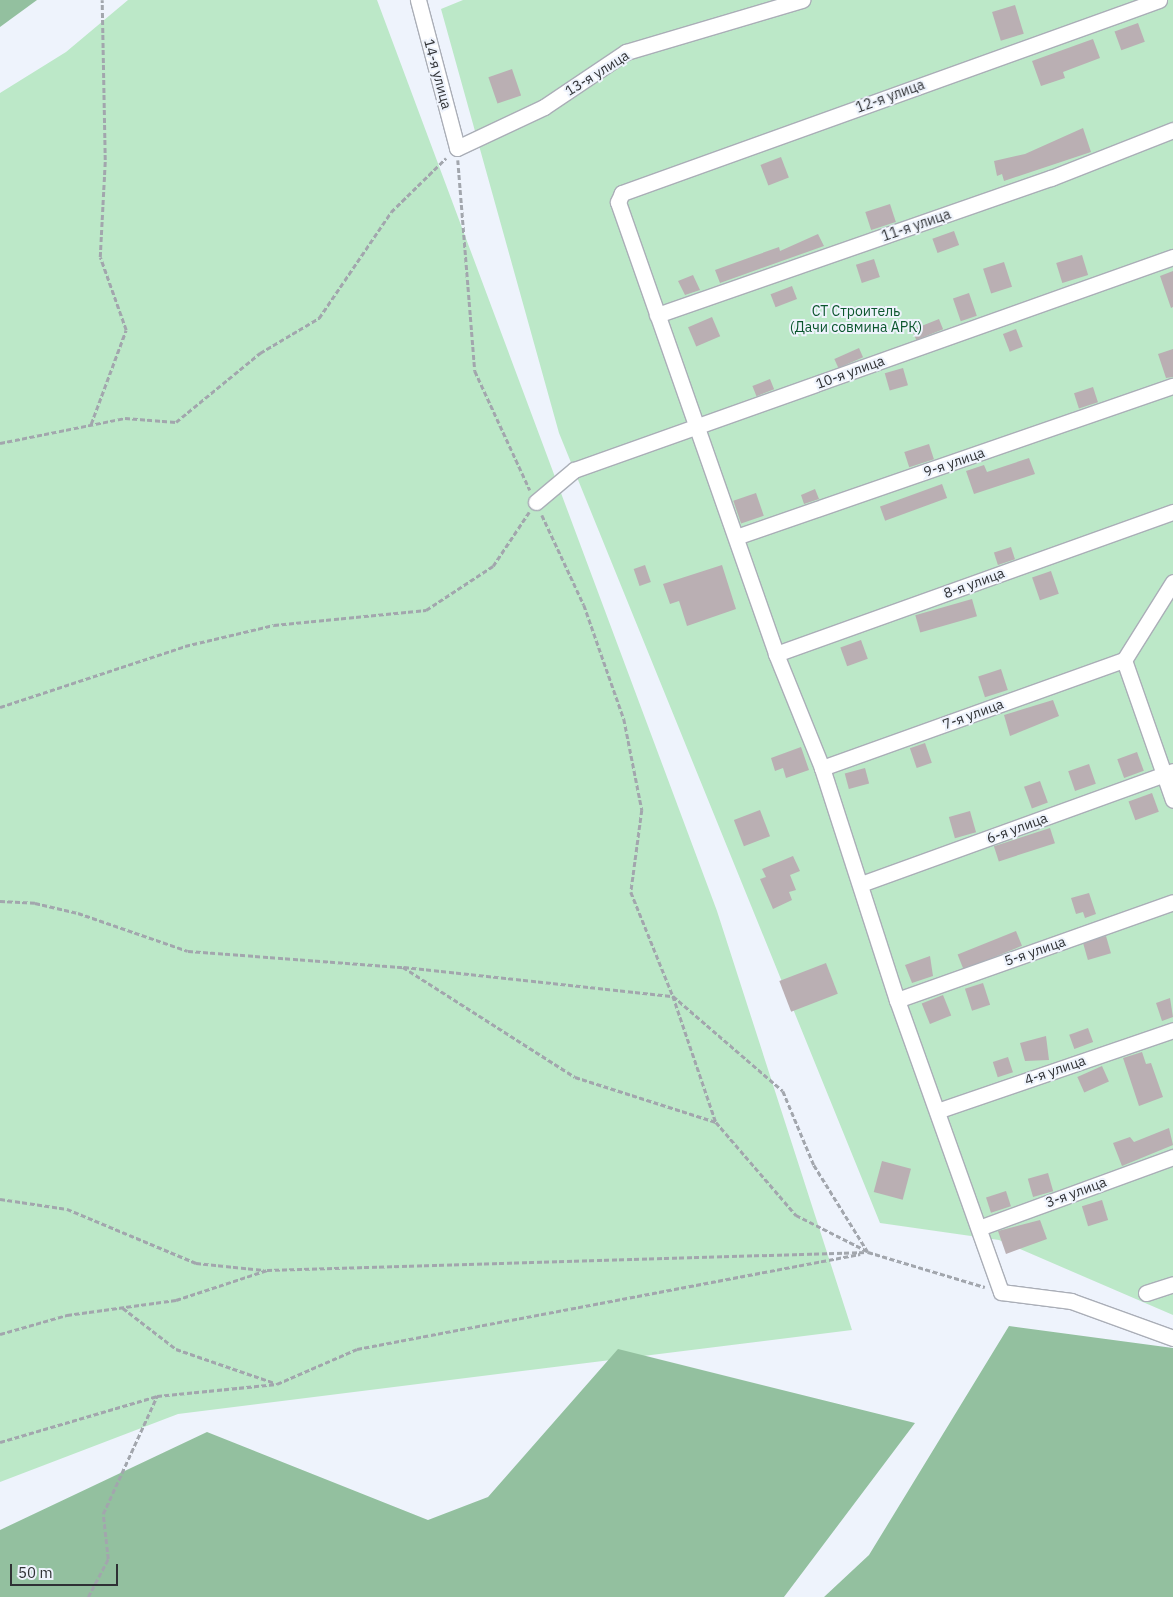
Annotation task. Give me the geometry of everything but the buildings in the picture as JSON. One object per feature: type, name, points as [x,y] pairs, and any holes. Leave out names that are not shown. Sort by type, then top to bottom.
[{"type":"street","name":"14-я улица","points":[[418,0],[457,148]]},
{"type":"street","name":"13-я улица","points":[[457,148],[544,107],[626,52],[802,0]]},
{"type":"street","name":"12-я улица","points":[[657,315],[618,202],[622,193],[1159,0]]},
{"type":"street","name":"11-я улица","points":[[657,315],[1051,178],[1173,130]]},
{"type":"street","name":"10-я улица","points":[[536,502],[574,470],[699,428],[1173,257]]},
{"type":"street","points":[[657,315],[699,428],[776,654],[822,768],[897,1000],[1001,1292],[1071,1301],[1173,1338]]},
{"type":"street","name":"9-я улица","points":[[736,537],[1173,386]]},
{"type":"street","name":"8-я улица","points":[[776,654],[1173,512]]},
{"type":"street","points":[[1173,582],[1124,660],[1168,773],[1173,800]]},
{"type":"street","name":"7-я улица","points":[[822,768],[1124,660]]},
{"type":"street","name":"6-я улица","points":[[861,884],[1168,773]]},
{"type":"street","name":"5-я улица","points":[[897,1000],[1173,902]]},
{"type":"street","name":"4-я улица","points":[[937,1111],[1173,1030]]},
{"type":"street","name":"3-я улица","points":[[979,1228],[1173,1157]]},
{"type":"street","points":[[1146,1293],[1173,1284]]},
{"type":"path","points":[[91,424],[126,330],[100,256],[105,160],[102,0]]},
{"type":"path","points":[[0,443],[125,418],[176,422],[260,353],[319,318],[391,212],[457,148]]},
{"type":"path","points":[[457,148],[475,371],[584,606],[624,719],[642,810],[631,892],[672,996],[716,1122],[796,1215],[868,1252],[1001,1292]]},
{"type":"path","points":[[0,707],[229,636],[274,626],[426,610],[493,566],[536,502]]},
{"type":"path","points":[[0,901],[35,903],[78,913],[188,951],[403,967],[672,996],[783,1091],[814,1165],[868,1252]]},
{"type":"path","points":[[403,967],[575,1077],[716,1122]]},
{"type":"path","points":[[0,1199],[67,1209],[196,1263],[267,1270],[868,1252]]},
{"type":"path","points":[[0,1442],[158,1396],[277,1384],[356,1350],[868,1252]]},
{"type":"path","points":[[0,1334],[68,1315],[176,1300],[267,1270]]},
{"type":"path","points":[[122,1308],[176,1349],[277,1384]]},
{"type":"path","points":[[88,1597],[108,1559],[103,1514],[158,1396]]},
{"type":"green space","points":[[0,0],[37,0],[0,27]]},
{"type":"green space","points":[[128,0],[377,0],[717,911],[852,1330],[178,1414],[0,1482],[0,93],[66,52]]},
{"type":"green space","name":"СТ Строитель (Дачи совмина АРК)","points":[[463,0],[1173,0],[1173,1315],[999,1240],[880,1223],[559,433],[441,9]]},
{"type":"green space","points":[[1009,1326],[1173,1348],[1173,1597],[824,1597],[869,1555]]},
{"type":"green space","points":[[618,1349],[915,1423],[784,1597],[0,1597],[0,1530],[207,1432],[428,1520],[488,1497]]}]
